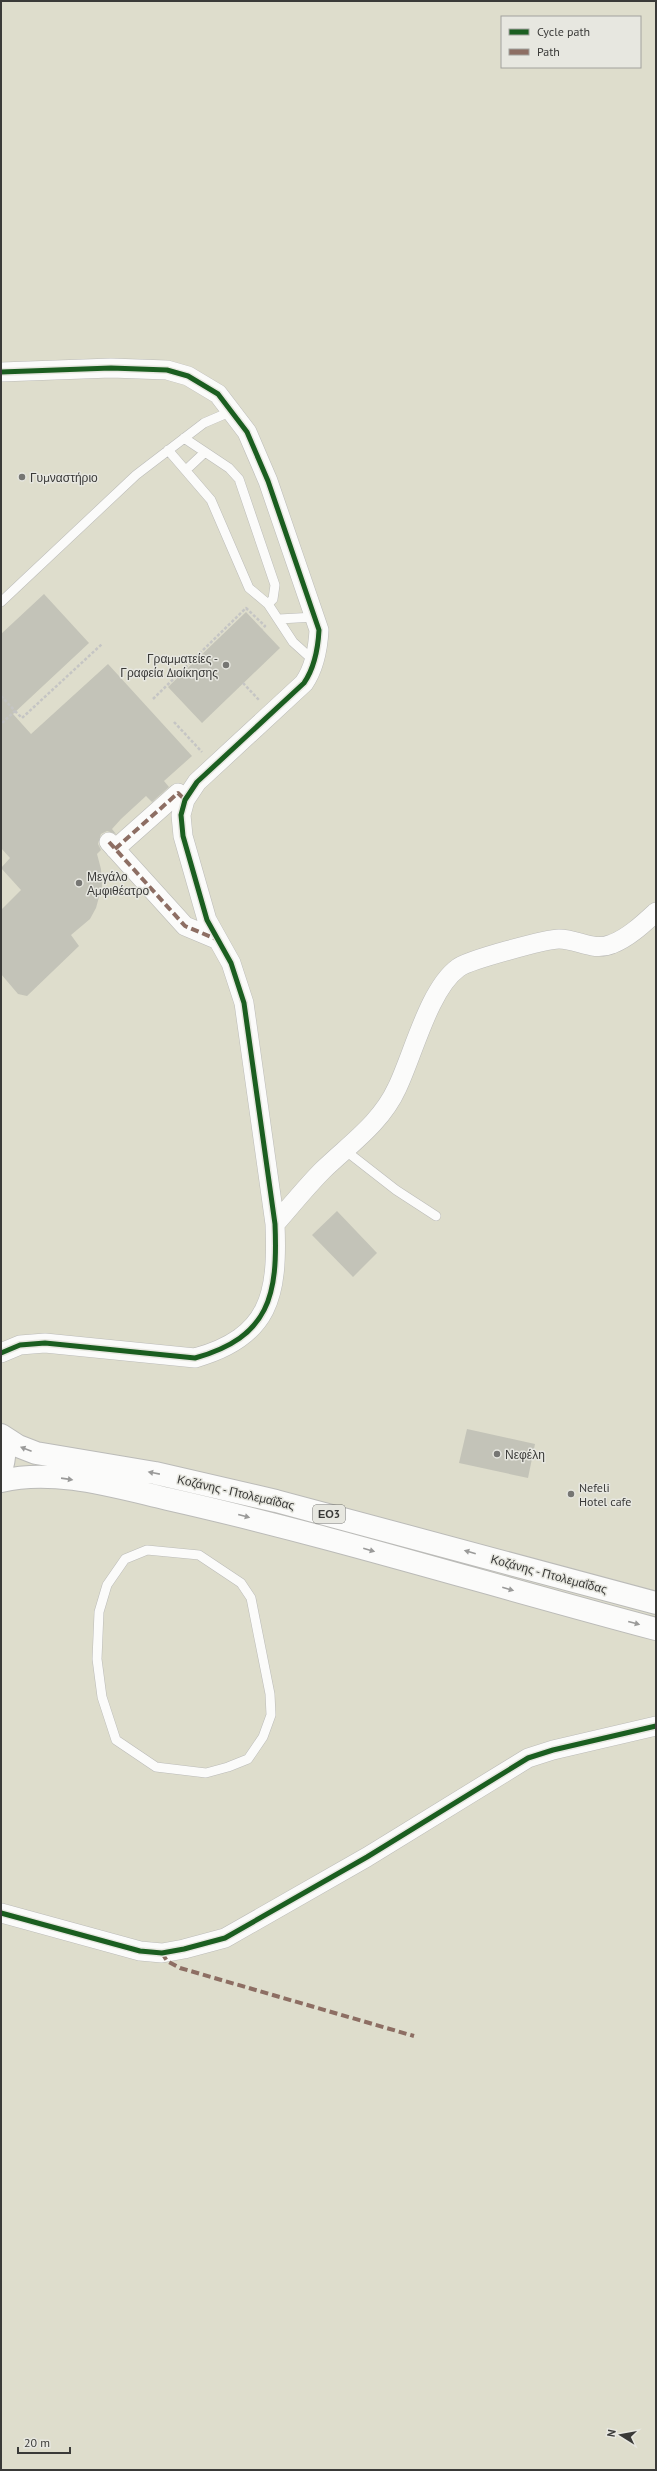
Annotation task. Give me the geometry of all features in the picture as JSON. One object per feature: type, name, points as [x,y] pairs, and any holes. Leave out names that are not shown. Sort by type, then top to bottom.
[{"type":"main road","name":"Κοζάνης - Πτολεμαΐδας","points":[[1,1435],[18,1446],[36,1453],[155,1474],[276,1501],[656,1603]]},
{"type":"main road","points":[[1,1438],[4,1447],[5,1460],[1,1470]]},
{"type":"main road","name":"Κοζάνης - Πτολεμαΐδας","points":[[1,1481],[32,1475],[124,1488],[294,1529],[656,1629]]},
{"type":"street","points":[[1,372],[110,368],[168,370],[204,383],[218,394],[247,432],[268,481],[316,617],[318,645],[312,672],[304,683],[197,782],[185,800],[182,826],[186,850],[207,920],[236,974],[244,1003],[275,1224],[277,1260],[275,1279],[270,1298],[254,1325],[236,1341],[225,1348],[195,1358],[45,1342],[20,1345],[1,1353]]},
{"type":"street","points":[[185,800],[178,793],[112,846],[185,926],[216,939]]},
{"type":"street","points":[[275,1224],[324,1169],[346,1151],[386,1109],[397,1089],[424,1019],[444,983],[458,968],[476,959],[550,940],[573,941],[590,946],[612,944],[656,912]]},
{"type":"street","points":[[1,1913],[140,1951],[162,1953],[207,1944],[250,1925],[367,1857],[528,1758],[553,1750],[656,1726]]},
{"type":"lane","points":[[1,602],[136,476],[204,423],[232,411]]},
{"type":"lane","points":[[184,438],[204,453],[230,468],[239,479],[275,585],[272,599],[268,604]]},
{"type":"lane","points":[[168,450],[211,500],[249,588],[268,604],[293,642],[314,661]]},
{"type":"lane","points":[[186,470],[204,453]]},
{"type":"lane","points":[[279,619],[316,617]]},
{"type":"lane","points":[[346,1151],[396,1190],[436,1216]]},
{"type":"lane","points":[[147,1550],[199,1555],[241,1583],[251,1598],[270,1694],[271,1715],[263,1737],[248,1759],[206,1773],[183,1772],[156,1767],[116,1740],[102,1697],[97,1658],[99,1620],[107,1585],[125,1558],[147,1550]]},
{"type":"path","points":[[153,700],[246,608],[265,626],[262,629]]},
{"type":"path","points":[[1,696],[22,718],[102,644]]},
{"type":"path","points":[[243,683],[272,713]]},
{"type":"path","points":[[1,724],[15,711]]},
{"type":"path","points":[[174,722],[214,766]]},
{"type":"green space","points":[[1,1],[656,1],[656,2470],[1,2470]]},
{"type":"building","points":[[44,594],[89,643],[13,714],[31,734],[108,664],[192,756],[164,781],[169,787],[152,802],[146,796],[121,819],[112,829],[116,834],[107,831],[101,834],[98,844],[101,850],[97,854],[101,869],[102,886],[96,908],[90,919],[71,935],[79,946],[27,996],[18,994],[1,974],[1,910],[21,890],[1,868],[10,858],[1,848],[1,634]]},
{"type":"building","name":"Γραμματείες - Γραφεία Διοίκησης","points":[[246,612],[280,648],[202,723],[168,687]]},
{"type":"building","points":[[337,1211],[377,1253],[353,1277],[312,1235]]},
{"type":"building","name":"Νεφέλη","points":[[467,1429],[535,1444],[528,1478],[459,1463]]},
{"type":"marked path","points":[[115,849],[178,793],[185,800]]},
{"type":"marked path","points":[[109,842],[185,926],[216,939]]},
{"type":"marked path","points":[[162,1953],[167,1961],[180,1968],[414,2036]]},
{"type":"cycle path","points":[[1,372],[111,368],[167,370],[188,376],[218,394],[247,432],[268,481],[319,630],[315,658],[311,671],[304,683],[197,782],[185,800],[181,815],[183,836],[207,920],[231,963],[244,1003],[275,1224],[276,1249],[274,1272],[271,1292],[264,1310],[254,1325],[240,1338],[220,1349],[195,1358],[45,1343],[20,1345],[1,1353]]},
{"type":"cycle path","points":[[1,1913],[140,1951],[162,1953],[184,1949],[225,1938],[367,1857],[528,1758],[553,1750],[656,1726]]},
{"type":"place","name":"Γυμναστήριο","points":[[22,477]]},
{"type":"place","name":"Γραμματείες - Γραφεία Διοίκησης","points":[[226,665]]},
{"type":"place","name":"Μεγάλο Αμφιθέατρο","points":[[79,883]]},
{"type":"place","name":"Νεφέλη","points":[[497,1454]]},
{"type":"place","name":"Nefeli Hotel cafe","points":[[571,1494]]}]
